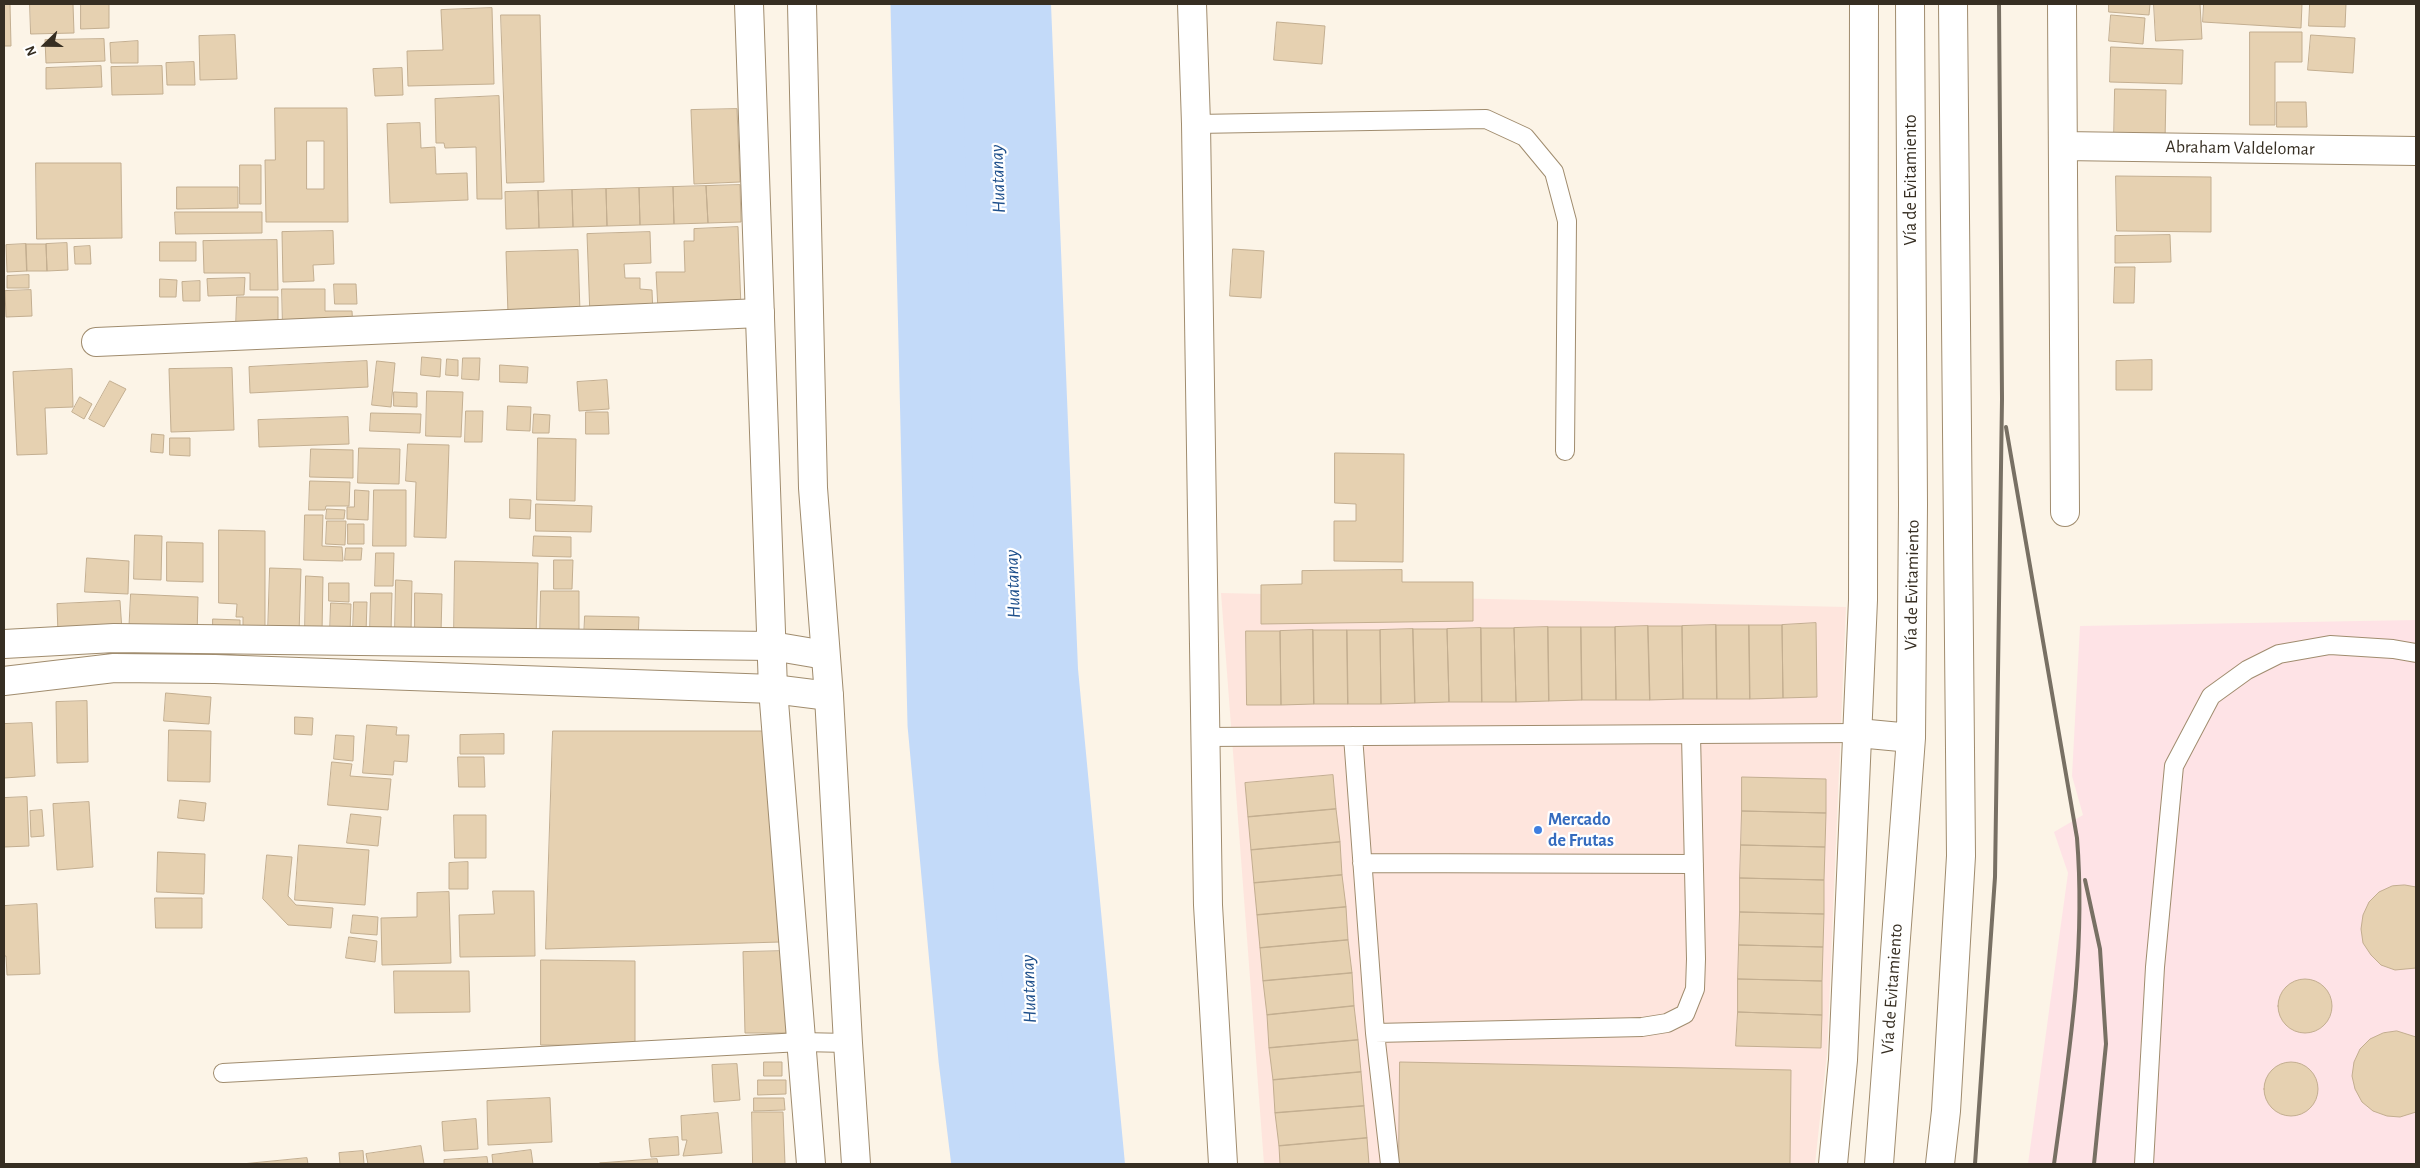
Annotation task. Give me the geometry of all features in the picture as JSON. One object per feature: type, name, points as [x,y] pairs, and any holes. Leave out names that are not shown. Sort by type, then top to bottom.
[{"type":"main road","points":[[749,4],[774,689],[811,1164]]},
{"type":"main road","points":[[802,4],[812,488],[829,696],[856,1164]]},
{"type":"main road","points":[[1192,4],[1196,124],[1208,905],[1223,1164]]},
{"type":"main road","points":[[1833,1164],[1843,1060],[1864,600],[1864,4]]},
{"type":"main road","name":"Vía de Evitamiento","points":[[1879,1164],[1910,738],[1913,505],[1910,4]]},
{"type":"main road","points":[[1940,1164],[1946,1111],[1961,856],[1953,4]]},
{"type":"main road","points":[[2062,4],[2065,512]]},
{"type":"main road","name":"Abraham Valdelomar","points":[[2063,146],[2416,151]]},
{"type":"main road","points":[[96,342],[760,313]]},
{"type":"main road","points":[[4,644],[123,638],[772,646],[825,655]]},
{"type":"main road","points":[[4,681],[114,668],[214,669],[774,689],[829,696]]},
{"type":"main road","points":[[1858,733],[1910,738]]},
{"type":"lane","points":[[1196,124],[1486,119],[1525,136],[1554,172],[1567,222],[1565,451]]},
{"type":"lane","points":[[2144,1164],[2155,967],[2174,766],[2211,696],[2248,670],[2279,654],[2330,646],[2393,649],[2416,653]]},
{"type":"lane","points":[[1205,737],[1858,733]]},
{"type":"lane","points":[[1375,1033],[1642,1027],[1667,1023],[1686,1014],[1694,989],[1696,959],[1691,735]]},
{"type":"lane","points":[[1353,736],[1375,1033],[1390,1164]]},
{"type":"lane","points":[[1362,863],[1694,864]]},
{"type":"lane","points":[[223,1073],[802,1042],[848,1043]]},
{"type":"shaded area","name":"Mercado de Frutas","points":[[1221,593],[1846,607],[1827,1054],[1815,1164],[1264,1164]]},
{"type":"shaded area","points":[[2416,620],[2416,1164],[2028,1164],[2068,873],[2054,832],[2083,815],[2072,776],[2080,626]]},
{"type":"water","name":"Huatanay","points":[[926,4],[1051,4],[1078,669],[1125,1164],[987,1164],[974,1059],[943,724]]},
{"type":"building","points":[[4,4],[10,4],[11,46],[4,46]]},
{"type":"building","points":[[30,4],[73,4],[74,33],[31,34]]},
{"type":"building","points":[[81,4],[109,4],[109,28],[81,29]]},
{"type":"building","points":[[2109,4],[2150,4],[2149,15],[2109,12]]},
{"type":"building","points":[[2154,4],[2200,4],[2202,39],[2156,41]]},
{"type":"building","points":[[2204,4],[2302,4],[2301,28],[2203,22]]},
{"type":"building","points":[[2310,4],[2346,4],[2345,27],[2309,26]]},
{"type":"building","points":[[492,8],[494,84],[408,86],[407,51],[443,50],[441,10]]},
{"type":"building","points":[[501,15],[540,15],[544,182],[507,183]]},
{"type":"building","points":[[2111,15],[2145,18],[2143,44],[2109,41]]},
{"type":"building","points":[[1277,22],[1325,26],[1322,64],[1274,60]]},
{"type":"building","points":[[2250,32],[2302,32],[2302,62],[2275,62],[2275,125],[2250,125]]},
{"type":"building","points":[[235,35],[237,79],[200,80],[199,36]]},
{"type":"building","points":[[2311,35],[2355,38],[2353,73],[2308,70]]},
{"type":"building","points":[[104,39],[105,61],[46,63],[45,40]]},
{"type":"building","points":[[138,41],[138,63],[111,63],[110,43]]},
{"type":"building","points":[[2111,47],[2183,50],[2182,84],[2110,82]]},
{"type":"building","points":[[194,62],[195,85],[167,85],[166,63]]},
{"type":"building","points":[[101,66],[102,87],[46,89],[46,68]]},
{"type":"building","points":[[162,66],[163,94],[112,95],[111,67]]},
{"type":"building","points":[[402,68],[403,95],[375,96],[373,69]]},
{"type":"building","points":[[2115,89],[2166,90],[2165,142],[2114,141]]},
{"type":"building","points":[[499,96],[502,199],[477,199],[476,147],[445,148],[444,143],[436,143],[435,99]]},
{"type":"building","points":[[2277,102],[2306,102],[2307,127],[2277,127]]},
{"type":"building","points":[[275,108],[347,108],[348,222],[266,222],[265,160],[275,160]],"holes":[[[307,141],[324,141],[324,189],[307,189]]]},
{"type":"building","points":[[737,109],[740,182],[694,184],[691,110]]},
{"type":"building","points":[[420,123],[421,148],[435,147],[436,174],[467,173],[468,200],[390,203],[387,124]]},
{"type":"building","points":[[36,163],[121,163],[122,238],[37,239]]},
{"type":"building","points":[[240,165],[261,165],[261,204],[240,204]]},
{"type":"building","points":[[2116,176],[2211,177],[2211,232],[2117,231]]},
{"type":"building","points":[[740,185],[741,222],[708,223],[706,186]]},
{"type":"building","points":[[706,186],[708,223],[674,224],[673,187]]},
{"type":"building","points":[[177,187],[238,187],[238,208],[177,209]]},
{"type":"building","points":[[673,187],[674,224],[640,225],[639,188]]},
{"type":"building","points":[[639,188],[640,225],[607,226],[606,189]]},
{"type":"building","points":[[606,189],[607,226],[573,227],[572,190]]},
{"type":"building","points":[[572,190],[573,227],[539,228],[538,191]]},
{"type":"building","points":[[538,191],[539,228],[506,229],[505,192]]},
{"type":"building","points":[[175,212],[262,212],[262,233],[176,234]]},
{"type":"building","points":[[738,227],[741,308],[658,310],[656,272],[685,272],[684,241],[694,241],[694,229]]},
{"type":"building","points":[[333,231],[334,264],[313,265],[314,281],[283,282],[282,232]]},
{"type":"building","points":[[650,232],[651,263],[624,264],[625,278],[640,278],[640,289],[652,290],[653,315],[590,317],[587,234]]},
{"type":"building","points":[[2170,235],[2171,262],[2115,263],[2115,236]]},
{"type":"building","points":[[277,240],[278,290],[250,290],[250,273],[204,273],[203,241]]},
{"type":"building","points":[[160,242],[196,242],[196,261],[160,261]]},
{"type":"building","points":[[67,243],[68,270],[47,271],[46,244]]},
{"type":"building","points":[[26,244],[27,271],[7,272],[6,245]]},
{"type":"building","points":[[26,244],[46,244],[47,271],[27,271]]},
{"type":"building","points":[[90,246],[91,264],[75,264],[74,247]]},
{"type":"building","points":[[1233,249],[1264,251],[1261,298],[1230,296]]},
{"type":"building","points":[[578,250],[580,312],[508,314],[506,252]]},
{"type":"building","points":[[2115,267],[2135,267],[2134,303],[2114,303]]},
{"type":"building","points":[[29,275],[29,288],[7,288],[7,276]]},
{"type":"building","points":[[245,278],[244,295],[208,296],[207,279]]},
{"type":"building","points":[[160,279],[177,280],[176,297],[160,297]]},
{"type":"building","points":[[200,281],[200,301],[183,301],[182,282]]},
{"type":"building","points":[[334,284],[356,284],[357,304],[335,304]]},
{"type":"building","points":[[282,289],[325,289],[325,311],[352,311],[353,328],[283,328]]},
{"type":"building","points":[[31,290],[32,316],[6,317],[5,291]]},
{"type":"building","points":[[237,297],[278,297],[278,329],[236,329]]},
{"type":"building","points":[[422,357],[441,359],[440,377],[421,375]]},
{"type":"building","points":[[463,358],[480,358],[479,380],[462,379]]},
{"type":"building","points":[[447,359],[458,360],[458,376],[446,375]]},
{"type":"building","points":[[2152,360],[2152,390],[2116,390],[2116,361]]},
{"type":"building","points":[[367,361],[368,387],[250,393],[249,367]]},
{"type":"building","points":[[377,361],[395,363],[391,407],[372,405]]},
{"type":"building","points":[[500,365],[528,367],[527,383],[500,382]]},
{"type":"building","points":[[232,368],[234,430],[171,432],[169,369]]},
{"type":"building","points":[[72,369],[73,407],[45,408],[47,454],[17,455],[13,372]]},
{"type":"building","points":[[607,380],[609,409],[579,411],[577,382]]},
{"type":"building","points":[[110,381],[126,389],[104,427],[89,419]]},
{"type":"building","points":[[427,391],[463,392],[461,437],[426,436]]},
{"type":"building","points":[[394,392],[417,393],[417,407],[394,406]]},
{"type":"building","points":[[80,397],[92,404],[84,419],[72,412]]},
{"type":"building","points":[[508,406],[531,407],[530,431],[507,430]]},
{"type":"building","points":[[466,411],[483,411],[482,442],[465,442]]},
{"type":"building","points":[[586,412],[608,412],[609,434],[586,434]]},
{"type":"building","points":[[371,413],[421,414],[420,433],[370,431]]},
{"type":"building","points":[[534,414],[550,415],[549,433],[533,433]]},
{"type":"building","points":[[348,417],[349,444],[259,447],[258,420]]},
{"type":"building","points":[[152,434],[164,435],[163,453],[151,452]]},
{"type":"building","points":[[170,438],[190,438],[190,456],[170,455]]},
{"type":"building","points":[[538,438],[576,439],[575,501],[537,500]]},
{"type":"building","points":[[408,444],[449,445],[446,538],[414,537],[416,482],[406,481]]},
{"type":"building","points":[[359,448],[400,449],[399,484],[358,483]]},
{"type":"building","points":[[311,449],[353,450],[353,478],[310,477]]},
{"type":"building","points":[[1335,453],[1404,454],[1403,562],[1334,561],[1334,521],[1356,521],[1356,504],[1335,503]]},
{"type":"building","points":[[310,481],[350,482],[349,506],[326,506],[325,510],[309,510]]},
{"type":"building","points":[[355,490],[369,491],[368,520],[347,519],[347,507],[354,507]]},
{"type":"building","points":[[374,490],[406,490],[406,546],[373,546]]},
{"type":"building","points":[[510,499],[531,500],[530,519],[510,518]]},
{"type":"building","points":[[536,504],[592,506],[591,532],[536,531]]},
{"type":"building","points":[[327,509],[345,510],[344,519],[326,519]]},
{"type":"building","points":[[305,515],[323,515],[322,546],[342,547],[343,561],[304,560]]},
{"type":"building","points":[[327,521],[346,521],[345,545],[326,544]]},
{"type":"building","points":[[348,524],[364,524],[364,544],[348,544]]},
{"type":"building","points":[[219,530],[265,531],[265,637],[243,636],[243,617],[236,617],[237,604],[219,603]]},
{"type":"building","points":[[135,535],[162,536],[161,580],[134,579]]},
{"type":"building","points":[[534,536],[571,537],[571,557],[533,556]]},
{"type":"building","points":[[167,542],[203,543],[203,582],[167,581]]},
{"type":"building","points":[[346,548],[362,548],[361,560],[345,560]]},
{"type":"building","points":[[376,553],[394,553],[393,586],[375,586]]},
{"type":"building","points":[[87,558],[129,561],[128,594],[85,592]]},
{"type":"building","points":[[554,560],[573,560],[572,589],[554,589]]},
{"type":"building","points":[[455,561],[538,563],[536,639],[454,637]]},
{"type":"building","points":[[270,568],[301,569],[299,634],[268,633]]},
{"type":"building","points":[[1402,570],[1402,582],[1473,582],[1473,621],[1261,624],[1261,585],[1302,584],[1302,571]]},
{"type":"building","points":[[306,576],[323,577],[322,633],[305,632]]},
{"type":"building","points":[[396,580],[412,581],[411,633],[395,632]]},
{"type":"building","points":[[329,583],[349,583],[349,602],[329,601]]},
{"type":"building","points":[[541,591],[579,591],[579,642],[540,641]]},
{"type":"building","points":[[371,593],[392,593],[391,633],[370,633]]},
{"type":"building","points":[[415,593],[442,594],[441,633],[415,632]]},
{"type":"building","points":[[131,594],[198,597],[197,637],[129,634]]},
{"type":"building","points":[[120,601],[122,631],[58,634],[57,604]]},
{"type":"building","points":[[354,602],[367,602],[366,633],[353,632]]},
{"type":"building","points":[[331,603],[351,604],[350,633],[330,633]]},
{"type":"building","points":[[585,616],[639,617],[638,640],[584,638]]},
{"type":"building","points":[[213,619],[240,620],[240,636],[213,635]]},
{"type":"building","points":[[1816,623],[1817,697],[1783,698],[1782,625]]},
{"type":"building","points":[[1716,625],[1717,699],[1683,699],[1682,626]]},
{"type":"building","points":[[1716,625],[1749,625],[1750,699],[1717,699]]},
{"type":"building","points":[[1749,625],[1782,625],[1783,698],[1750,699]]},
{"type":"building","points":[[1648,626],[1650,700],[1616,700],[1615,627]]},
{"type":"building","points":[[1648,626],[1682,626],[1683,699],[1650,700]]},
{"type":"building","points":[[1548,627],[1549,701],[1516,702],[1514,628]]},
{"type":"building","points":[[1548,627],[1581,627],[1582,700],[1549,701]]},
{"type":"building","points":[[1581,627],[1615,627],[1616,700],[1582,700]]},
{"type":"building","points":[[1481,628],[1482,702],[1449,702],[1447,629]]},
{"type":"building","points":[[1481,628],[1514,628],[1516,702],[1482,702]]},
{"type":"building","points":[[1413,629],[1415,703],[1381,704],[1380,630]]},
{"type":"building","points":[[1413,629],[1447,629],[1449,702],[1415,703]]},
{"type":"building","points":[[1313,630],[1314,704],[1281,705],[1280,631]]},
{"type":"building","points":[[1313,630],[1347,630],[1348,704],[1314,704]]},
{"type":"building","points":[[1347,630],[1380,630],[1381,704],[1348,704]]},
{"type":"building","points":[[1246,631],[1280,631],[1281,705],[1247,705]]},
{"type":"building","points":[[166,693],[211,697],[209,724],[164,721]]},
{"type":"building","points":[[87,701],[88,762],[57,763],[56,702]]},
{"type":"building","points":[[295,717],[313,718],[312,735],[295,734]]},
{"type":"building","points":[[32,723],[35,776],[4,778],[4,724]]},
{"type":"building","points":[[367,725],[397,727],[396,735],[409,735],[407,762],[394,761],[393,775],[363,773]]},
{"type":"building","points":[[169,730],[211,731],[210,782],[168,781]]},
{"type":"building","points":[[553,731],[763,731],[780,942],[546,949]]},
{"type":"building","points":[[504,734],[504,754],[460,754],[460,735]]},
{"type":"building","points":[[336,735],[354,736],[353,761],[334,759]]},
{"type":"building","points":[[458,757],[484,757],[485,787],[459,787]]},
{"type":"building","points":[[332,762],[352,764],[350,776],[391,779],[388,810],[328,805]]},
{"type":"building","points":[[1333,775],[1336,809],[1248,817],[1245,783]]},
{"type":"building","points":[[1742,777],[1826,779],[1826,813],[1742,811]]},
{"type":"building","points":[[27,797],[29,846],[4,847],[4,798]]},
{"type":"building","points":[[180,800],[206,803],[204,821],[178,818]]},
{"type":"building","points":[[89,802],[93,867],[57,870],[53,804]]},
{"type":"building","points":[[1336,809],[1340,842],[1251,850],[1248,817]]},
{"type":"building","points":[[42,810],[44,836],[31,837],[30,811]]},
{"type":"building","points":[[1742,811],[1826,813],[1825,847],[1741,845]]},
{"type":"building","points":[[351,814],[381,817],[378,846],[347,843]]},
{"type":"building","points":[[454,815],[486,815],[486,858],[455,858]]},
{"type":"building","points":[[1340,842],[1342,875],[1254,883],[1251,850]]},
{"type":"building","points":[[299,845],[369,850],[365,905],[295,900]]},
{"type":"building","points":[[1741,845],[1825,847],[1824,880],[1740,878]]},
{"type":"building","points":[[158,852],[205,854],[204,894],[157,892]]},
{"type":"building","points":[[267,855],[292,857],[288,896],[296,905],[333,908],[331,928],[288,925],[263,899]]},
{"type":"building","points":[[468,862],[468,889],[449,889],[449,863]]},
{"type":"building","points":[[1342,875],[1346,907],[1257,915],[1254,883]]},
{"type":"building","points":[[1740,878],[1824,880],[1824,914],[1740,912]]},
{"type":"building","points":[[2405,885],[2416,887],[2416,968],[2395,970],[2381,965],[2371,955],[2363,943],[2361,929],[2363,915],[2369,902],[2379,892],[2392,886]]},
{"type":"building","points":[[493,891],[534,891],[535,956],[460,957],[459,915],[494,914]]},
{"type":"building","points":[[449,892],[451,963],[382,965],[381,918],[417,917],[417,893]]},
{"type":"building","points":[[155,898],[202,898],[202,928],[156,928]]},
{"type":"building","points":[[37,904],[40,974],[7,975],[6,956],[4,956],[4,906]]},
{"type":"building","points":[[1346,907],[1348,940],[1260,948],[1257,915]]},
{"type":"building","points":[[1740,912],[1824,914],[1823,947],[1739,945]]},
{"type":"building","points":[[353,915],[378,917],[377,935],[351,933]]},
{"type":"building","points":[[349,937],[377,941],[375,962],[346,958]]},
{"type":"building","points":[[1348,940],[1352,973],[1263,981],[1260,948]]},
{"type":"building","points":[[1739,945],[1823,947],[1822,981],[1738,979]]},
{"type":"building","points":[[786,951],[788,1033],[745,1033],[743,952]]},
{"type":"building","points":[[541,960],[635,961],[635,1046],[541,1045]]},
{"type":"building","points":[[394,971],[469,971],[470,1012],[395,1013]]},
{"type":"building","points":[[1352,973],[1354,1006],[1267,1015],[1263,981]]},
{"type":"building","points":[[1738,979],[1822,981],[1822,1015],[1738,1012]]},
{"type":"building","points":[[2305,979],[2315,981],[2324,987],[2330,996],[2332,1006],[2330,1016],[2324,1025],[2315,1031],[2305,1033],[2295,1031],[2286,1025],[2280,1016],[2278,1006],[2280,996],[2286,987],[2295,981]]},
{"type":"building","points":[[1354,1006],[1358,1040],[1269,1048],[1267,1015]]},
{"type":"building","points":[[1738,1012],[1822,1015],[1821,1048],[1736,1046]]},
{"type":"building","points":[[2397,1031],[2416,1037],[2416,1112],[2400,1117],[2387,1116],[2373,1111],[2362,1102],[2355,1089],[2352,1076],[2354,1062],[2360,1049],[2370,1039],[2383,1033]]},
{"type":"building","points":[[1358,1040],[1361,1072],[1273,1080],[1269,1048]]},
{"type":"building","points":[[764,1062],[782,1062],[782,1076],[764,1076]]},
{"type":"building","points":[[1400,1062],[1791,1070],[1790,1164],[1399,1164]]},
{"type":"building","points":[[2291,1062],[2301,1064],[2310,1070],[2316,1079],[2318,1089],[2316,1099],[2310,1108],[2301,1114],[2291,1116],[2281,1114],[2272,1108],[2266,1099],[2264,1089],[2266,1079],[2272,1070],[2281,1064]]},
{"type":"building","points":[[737,1064],[740,1100],[714,1102],[712,1065]]},
{"type":"building","points":[[1361,1072],[1364,1106],[1275,1113],[1273,1080]]},
{"type":"building","points":[[758,1080],[786,1080],[786,1094],[758,1095]]},
{"type":"building","points":[[550,1098],[552,1142],[488,1145],[487,1101]]},
{"type":"building","points":[[754,1098],[784,1098],[785,1110],[754,1111]]},
{"type":"building","points":[[1364,1106],[1367,1138],[1279,1146],[1275,1113]]},
{"type":"building","points":[[752,1112],[783,1112],[785,1164],[753,1164]]},
{"type":"building","points":[[718,1113],[722,1153],[683,1156],[687,1140],[682,1140],[681,1116]]},
{"type":"building","points":[[476,1119],[478,1149],[444,1151],[442,1122]]},
{"type":"building","points":[[678,1137],[679,1155],[651,1157],[649,1139]]},
{"type":"building","points":[[1367,1138],[1369,1164],[1280,1164],[1279,1146]]},
{"type":"building","points":[[421,1146],[424,1164],[368,1164],[366,1154]]},
{"type":"building","points":[[531,1150],[533,1164],[493,1164],[492,1155]]},
{"type":"building","points":[[363,1151],[364,1164],[340,1164],[339,1153]]},
{"type":"building","points":[[487,1157],[488,1164],[444,1164],[444,1160]]},
{"type":"building","points":[[307,1158],[308,1164],[242,1164]]},
{"type":"building","points":[[657,1159],[658,1164],[600,1163]]},
{"type":"waterway","points":[[926,4],[943,724],[974,1059],[987,1164]]},
{"type":"railway","points":[[1975,1164],[1995,877],[2002,399],[1999,4]]},
{"type":"railway","points":[[2006,427],[2077,838],[2079,880],[2078,961],[2070,1042],[2054,1164]]},
{"type":"railway","points":[[2085,880],[2100,949],[2106,1044],[2094,1164]]},
{"type":"place","name":"Mercado de Frutas","points":[[1538,830]]}]
